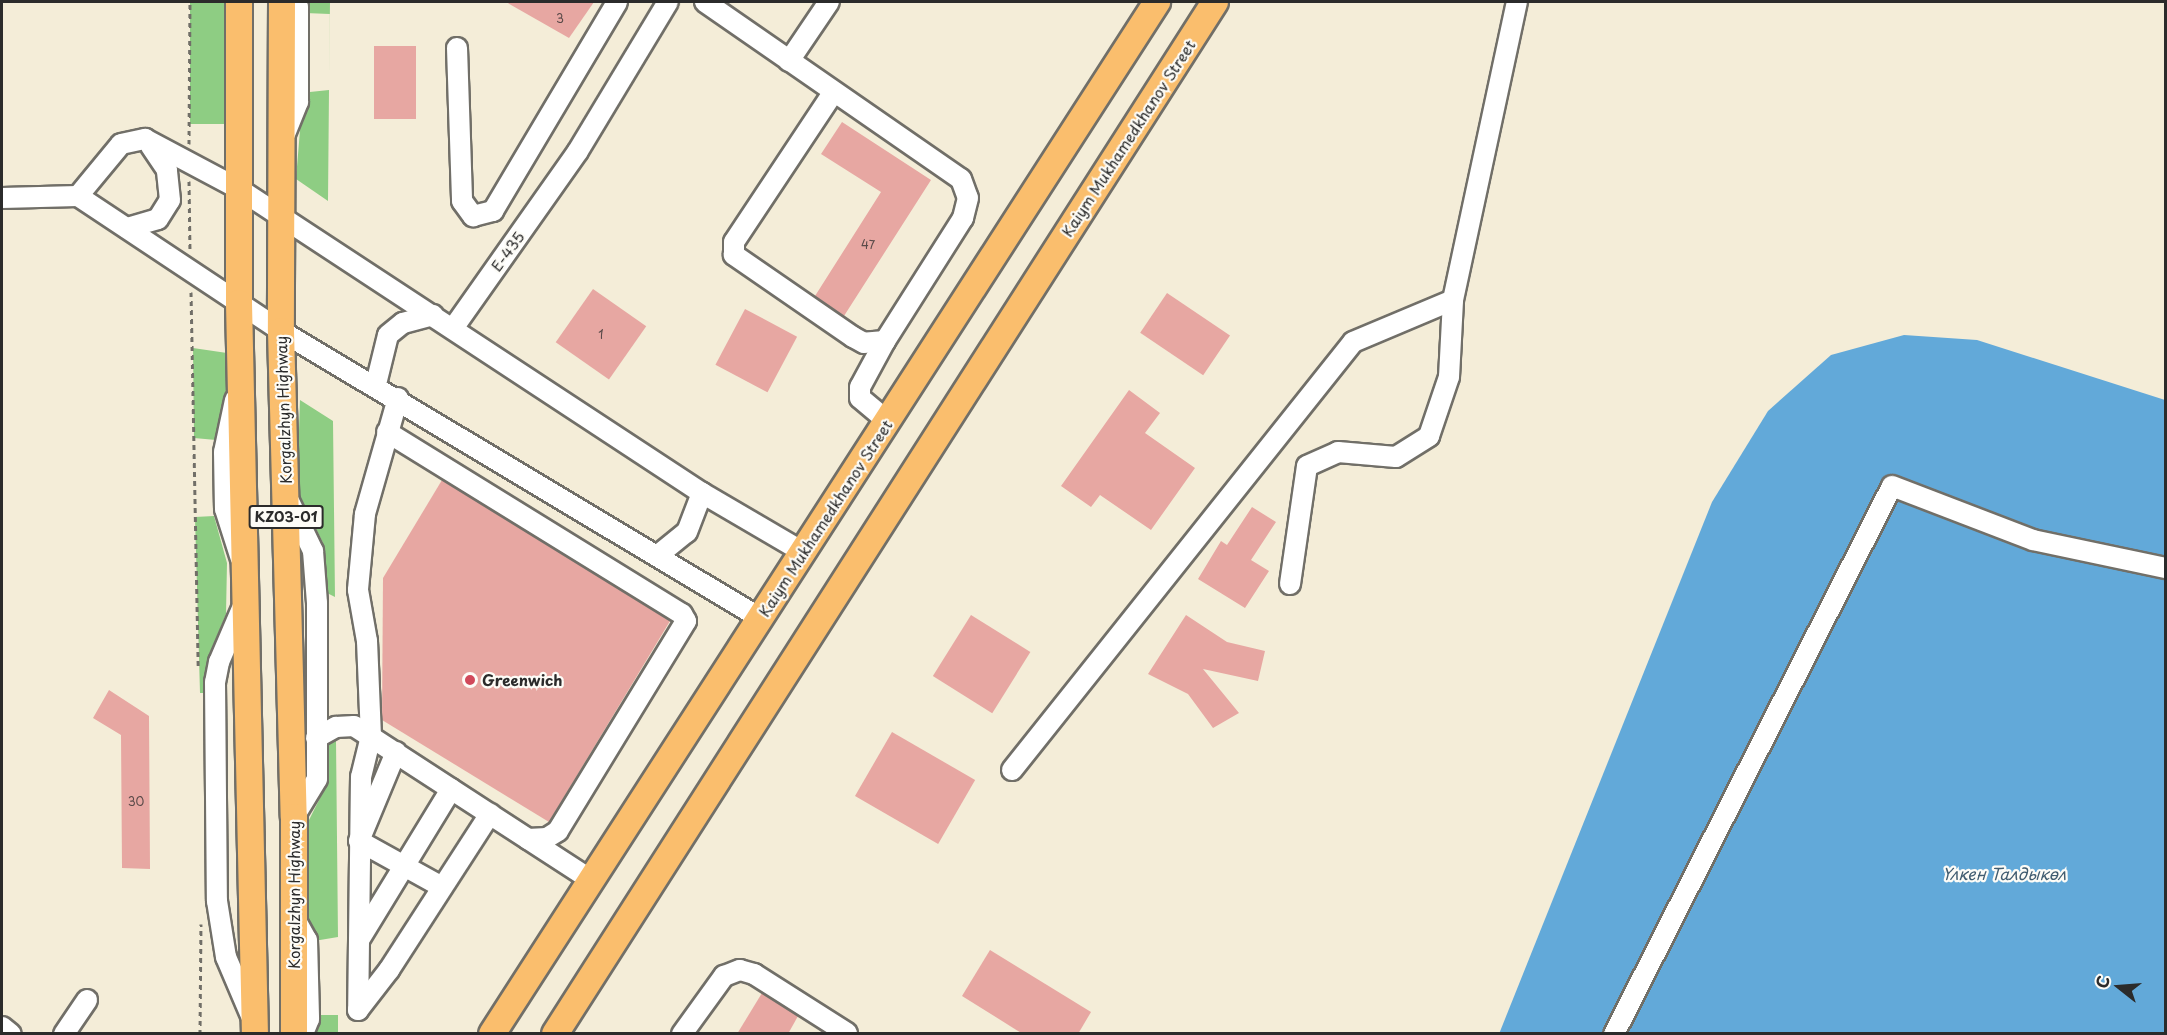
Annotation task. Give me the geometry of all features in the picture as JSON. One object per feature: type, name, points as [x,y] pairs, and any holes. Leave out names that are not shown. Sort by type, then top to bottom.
[{"type":"main road","name":"KZ03-01","points":[[239,2],[239,303],[255,1029]]},
{"type":"main road","name":"Korgalzhyn Highway","points":[[282,2],[281,331],[294,817],[294,1034]]},
{"type":"main road","name":"Kaiym Mukhamedkhanov Street","points":[[492,1034],[1157,2]]},
{"type":"main road","name":"Kaiym Mukhamedkhanov Street","points":[[555,1034],[1215,2]]},
{"type":"street","points":[[281,145],[298,102],[298,7],[294,2]]},
{"type":"street","points":[[457,48],[462,201],[473,216],[493,211],[617,2]]},
{"type":"street","name":"Е-435","points":[[454,327],[578,151],[668,2]]},
{"type":"street","points":[[705,2],[833,93],[961,179],[968,198],[963,218],[885,341],[860,387],[861,398],[887,421]]},
{"type":"street","points":[[789,61],[829,2]]},
{"type":"street","points":[[1290,584],[1307,466],[1338,453],[1396,457],[1429,436],[1449,377],[1454,300],[1517,2]]},
{"type":"street","points":[[833,93],[734,242],[735,255],[853,337],[864,343],[885,341]]},
{"type":"street","points":[[127,228],[158,219],[170,200],[167,170],[145,139]]},
{"type":"street","points":[[78,196],[120,144],[145,139],[238,189],[454,327],[702,493],[803,552]]},
{"type":"street","points":[[2,198],[78,196],[281,331],[376,384],[760,618]]},
{"type":"street","points":[[1012,770],[1353,342],[1454,300]]},
{"type":"street","points":[[376,384],[388,335],[403,323],[433,315]]},
{"type":"street","points":[[398,398],[365,514],[358,590],[367,641],[371,736],[361,777],[356,1008],[360,1011],[490,814]]},
{"type":"street","points":[[387,432],[682,614],[686,621],[558,831],[547,838],[528,839]]},
{"type":"street","points":[[1614,1034],[1893,486],[2033,540],[2166,568]]},
{"type":"street","points":[[286,492],[313,551],[317,603],[317,778],[294,817]]},
{"type":"street","points":[[657,556],[687,532],[702,493]]},
{"type":"street","points":[[246,600],[219,662],[215,682],[217,901],[226,957],[255,1029]]},
{"type":"street","points":[[316,738],[345,725],[371,736],[591,880]]},
{"type":"street","points":[[359,841],[396,752]]},
{"type":"street","points":[[359,940],[406,867],[451,789]]},
{"type":"street","points":[[359,841],[442,887]]},
{"type":"street","points":[[294,917],[307,940],[309,1019],[303,1034]]},
{"type":"street","points":[[682,1034],[724,976],[740,970],[754,974],[847,1033]]},
{"type":"street","points":[[64,1034],[87,1000]]},
{"type":"street","points":[[2,1027],[11,1034]]},
{"type":"path","points":[[190,2],[189,163],[198,672]]},
{"type":"path","points":[[200,1034],[202,912]]},
{"type":"green space","points":[[190,2],[224,2],[224,124],[190,124]]},
{"type":"green space","points":[[303,2],[330,2],[330,14],[305,13]]},
{"type":"green space","points":[[329,90],[328,201],[296,179],[301,118],[310,92]]},
{"type":"green space","points":[[193,348],[227,353],[229,398],[216,440],[194,438]]},
{"type":"green space","points":[[300,400],[333,421],[335,597],[325,592],[323,543],[297,491]]},
{"type":"green space","points":[[214,516],[227,563],[226,614],[207,661],[206,693],[200,693],[195,517]]},
{"type":"green space","points":[[336,740],[338,937],[314,941],[303,919],[301,836],[329,780],[328,744]]},
{"type":"green space","points":[[315,1015],[338,1015],[338,1033],[309,1034]]},
{"type":"water","name":"Үлкен Талдыкөл","points":[[1904,335],[1977,340],[2165,400],[2165,1033],[1499,1034],[1712,502],[1768,411],[1831,355]]},
{"type":"building","points":[[506,2],[594,2],[569,38]]},
{"type":"building","points":[[374,46],[416,46],[416,119],[374,119]]},
{"type":"building","points":[[842,122],[931,180],[844,316],[815,296],[881,192],[821,154]]},
{"type":"building","points":[[593,289],[646,326],[609,380],[556,342]]},
{"type":"building","points":[[1167,293],[1230,335],[1203,375],[1140,333]]},
{"type":"building","points":[[745,309],[797,337],[768,392],[715,365]]},
{"type":"building","points":[[1129,390],[1160,413],[1145,433],[1195,468],[1151,530],[1100,495],[1091,507],[1061,486]]},
{"type":"building","points":[[442,480],[670,621],[549,822],[382,720],[383,578]]},
{"type":"building","points":[[1252,507],[1276,522],[1251,560],[1269,571],[1245,608],[1198,579],[1221,541],[1227,545]]},
{"type":"building","points":[[971,615],[1030,652],[992,713],[933,676]]},
{"type":"building","points":[[1186,615],[1227,642],[1265,651],[1258,681],[1203,669],[1239,713],[1213,728],[1188,694],[1148,674]]},
{"type":"building","points":[[109,690],[149,716],[150,869],[122,868],[121,735],[93,718]]},
{"type":"building","points":[[892,732],[975,780],[938,844],[855,796]]},
{"type":"building","points":[[990,950],[1091,1012],[1078,1034],[1023,1034],[962,996]]},
{"type":"building","points":[[762,993],[798,1016],[788,1034],[737,1034]]},
{"type":"place","name":"Greenwich","points":[[470,680]]}]
